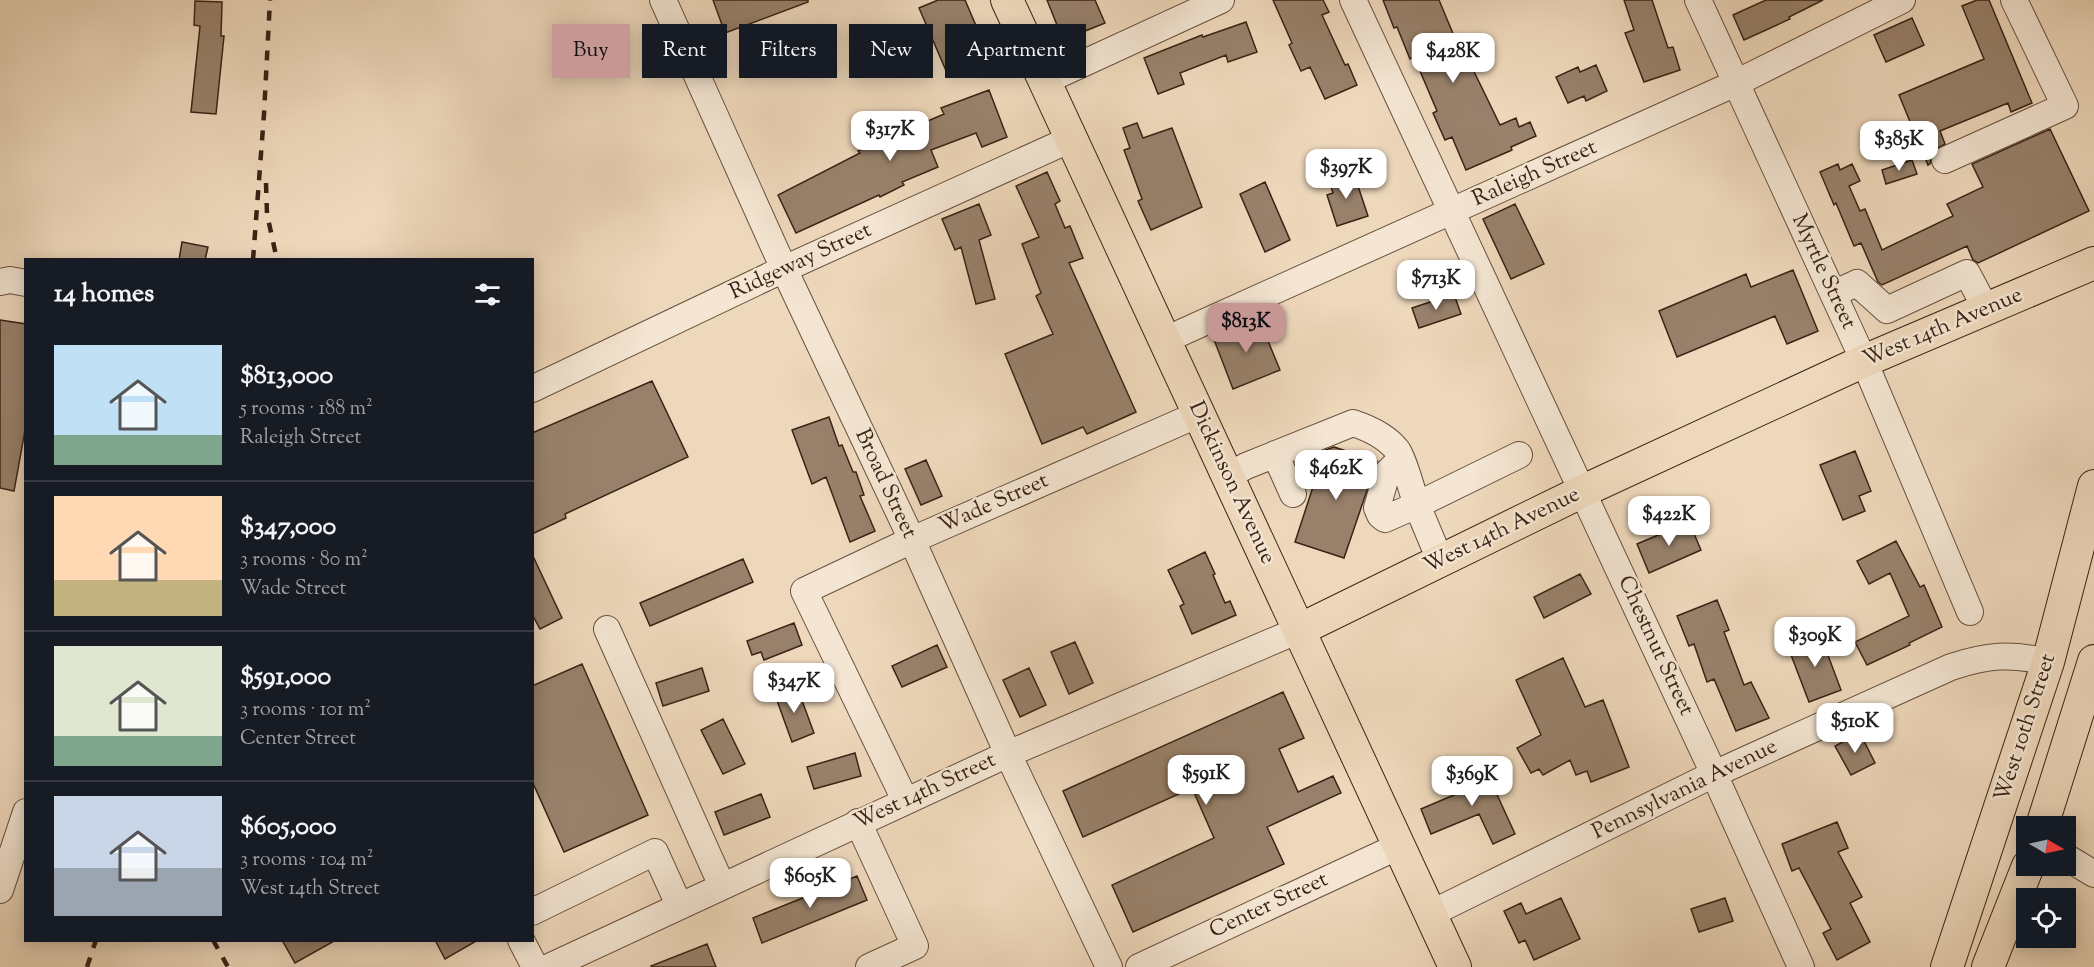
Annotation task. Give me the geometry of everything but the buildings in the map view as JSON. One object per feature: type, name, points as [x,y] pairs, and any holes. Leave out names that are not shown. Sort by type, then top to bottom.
[{"type":"main road","name":"Dickinson Avenue","points":[[1007,0],[1455,967]]},
{"type":"main road","name":"West 14th Avenue","points":[[1299,630],[1583,491],[1864,362],[2094,263]]},
{"type":"main road","name":"West 10th Street","points":[[1947,967],[2048,662],[2094,486]]},
{"type":"main road","name":"West 10th Street","points":[[2045,816],[2094,661]]},
{"type":"main road","points":[[1988,967],[2024,876]]},
{"type":"street","points":[[1045,81],[1221,0]]},
{"type":"street","name":"Chestnut Street","points":[[1353,0],[1450,212],[1583,491],[1801,967]]},
{"type":"street","name":"Myrtle Street","points":[[1698,0],[1864,362],[1970,612]]},
{"type":"street","name":"Raleigh Street","points":[[1165,340],[1736,83],[1902,0]]},
{"type":"street","points":[[1946,160],[2065,106],[2014,0]]},
{"type":"street","name":"Broad Street","points":[[670,3],[784,269],[1109,967]]},
{"type":"street","name":"Ridgeway Street","points":[[534,388],[784,269],[1071,139]]},
{"type":"street","points":[[1833,294],[1857,283],[1887,310],[1967,273],[1986,309]]},
{"type":"street","points":[[0,282],[10,280],[24,283]]},
{"type":"street","name":"Wade Street","points":[[905,800],[804,591],[912,540],[1200,414]]},
{"type":"street","points":[[1228,476],[1275,454],[1353,423],[1371,430],[1398,450],[1417,505],[1440,560]]},
{"type":"street","points":[[1275,454],[1293,494]]},
{"type":"street","points":[[1401,459],[1387,473],[1377,508],[1385,519],[1519,455]]},
{"type":"street","points":[[608,629],[722,886]]},
{"type":"street","name":"West 14th Avenue","points":[[1008,754],[1299,630]]},
{"type":"street","name":"Pennsylvania Avenue","points":[[1430,914],[1714,774],[1951,667],[1975,659],[2000,655],[2024,656],[2048,662]]},
{"type":"street","name":"West 14th Street","points":[[558,965],[679,905],[1008,754]]},
{"type":"street","points":[[0,890],[24,818]]},
{"type":"street","points":[[858,822],[915,946],[869,967]]},
{"type":"street","name":"Center Street","points":[[1139,967],[1399,846]]},
{"type":"street","points":[[534,911],[655,852],[679,905]]},
{"type":"street","points":[[2076,863],[2094,874]]},
{"type":"street","points":[[522,942],[535,967]]},
{"type":"railway","points":[[253,258],[270,0]]},
{"type":"railway","points":[[266,183],[267,214],[277,258]]},
{"type":"railway","points":[[87,967],[95,942]]},
{"type":"railway","points":[[214,942],[228,967]]}]
